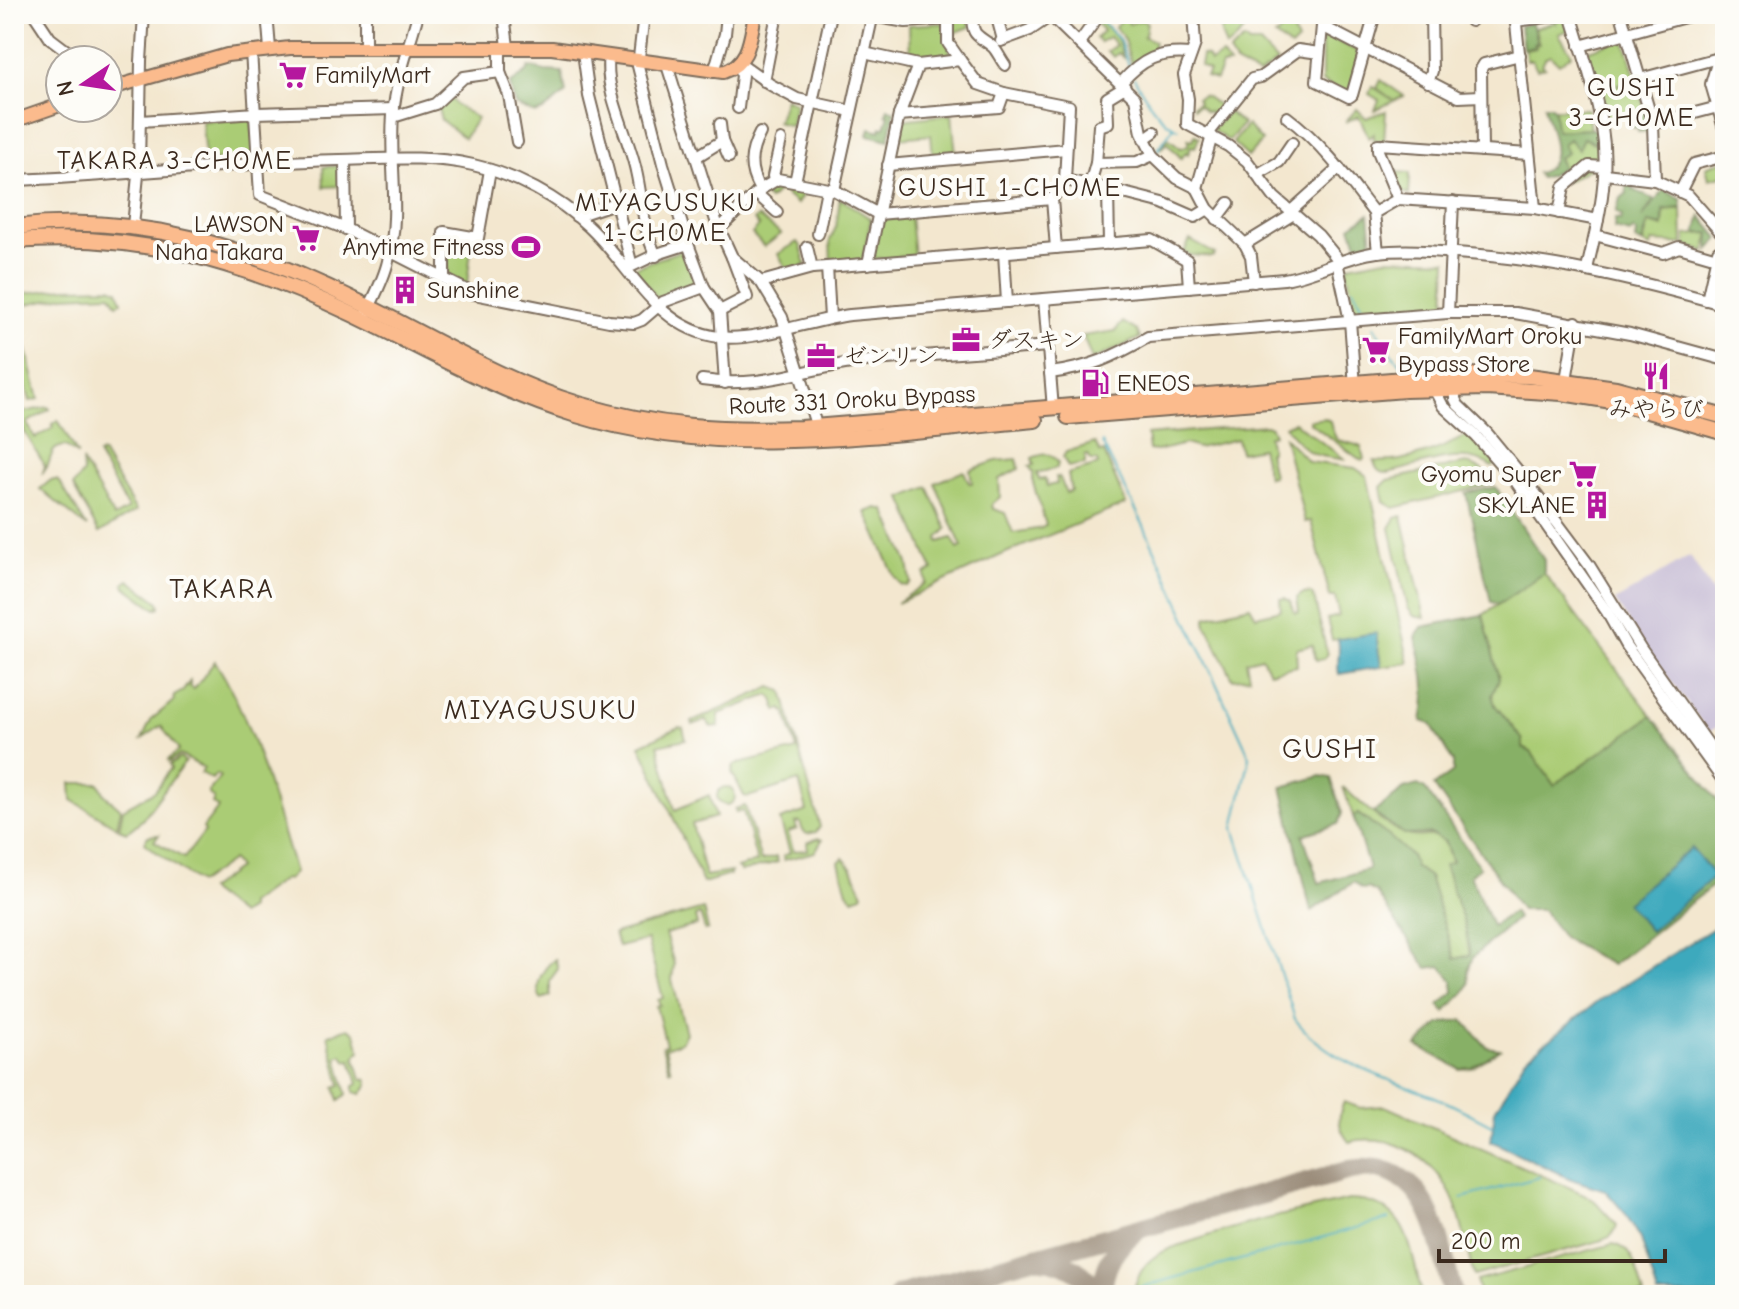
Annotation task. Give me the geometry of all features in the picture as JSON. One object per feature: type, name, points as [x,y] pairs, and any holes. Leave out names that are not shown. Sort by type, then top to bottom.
[{"type":"highway","name":"Route 331 Oroku Bypass","points":[[14,227],[63,223],[133,226],[216,242],[479,364],[577,404],[688,427],[818,433],[1475,375],[1566,380],[1631,391],[1725,417]]},
{"type":"highway","name":"Route 331 Oroku Bypass","points":[[14,241],[100,239],[133,242],[211,258],[366,313]]},
{"type":"highway","name":"Route 331 Oroku Bypass","points":[[818,433],[1053,409],[1355,388],[1539,391],[1612,401],[1725,433]]},
{"type":"main road","points":[[124,84],[251,51],[270,49],[504,47],[583,52],[723,72],[739,64],[749,46],[755,14]]},
{"type":"main road","points":[[14,121],[44,111]]},
{"type":"street","points":[[34,14],[50,38],[58,44]]},
{"type":"street","points":[[133,226],[139,171],[144,14]]},
{"type":"street","points":[[270,49],[268,25],[271,14]]},
{"type":"street","points":[[365,14],[365,48]]},
{"type":"street","points":[[366,313],[384,275],[390,252],[394,219],[393,113],[418,14]]},
{"type":"street","points":[[504,14],[500,72],[509,95],[517,142]]},
{"type":"street","points":[[644,14],[638,66],[663,164],[688,244],[704,287],[720,311],[725,383]]},
{"type":"street","points":[[714,72],[725,34],[727,14]]},
{"type":"street","points":[[764,81],[777,14]]},
{"type":"street","points":[[795,182],[831,14]]},
{"type":"street","points":[[972,14],[972,27],[977,37],[992,47],[1005,65]]},
{"type":"street","points":[[996,14],[1003,40]]},
{"type":"street","points":[[992,47],[1030,30],[1052,14],[1135,98],[1144,139],[1153,155],[1177,178],[1197,188],[1208,209],[1245,244],[1251,256],[1254,282]]},
{"type":"street","points":[[1193,14],[1195,44],[1184,75],[1188,99],[1187,124],[1210,135],[1247,161],[1274,197],[1318,235],[1339,263],[1350,321],[1355,388]]},
{"type":"street","points":[[1325,14],[1317,81],[1349,97],[1375,14]]},
{"type":"street","points":[[1428,82],[1432,71],[1431,14]]},
{"type":"street","points":[[1535,208],[1515,17],[1571,14],[1603,129],[1604,171],[1598,220],[1587,269]]},
{"type":"street","points":[[1621,14],[1653,124],[1655,180]]},
{"type":"street","points":[[1580,46],[1696,14]]},
{"type":"street","points":[[1722,14],[1725,24]]},
{"type":"street","points":[[818,234],[851,111],[872,15],[906,22],[948,19],[948,43],[973,80],[1004,93],[1069,106],[1065,180],[1052,199],[1056,248]]},
{"type":"street","points":[[1079,43],[1098,16]]},
{"type":"street","points":[[1322,26],[1459,97],[1481,96]]},
{"type":"street","points":[[1725,35],[1711,84],[1725,132]]},
{"type":"street","points":[[1197,188],[1210,135],[1252,79],[1261,77],[1298,50],[1319,53]]},
{"type":"street","points":[[251,51],[260,195],[346,229],[474,294],[609,321],[634,323],[657,306],[704,287]]},
{"type":"street","points":[[583,52],[589,96],[632,266],[688,244]]},
{"type":"street","points":[[864,53],[918,65],[960,60]]},
{"type":"street","points":[[1090,184],[1107,126],[1107,98],[1144,61],[1160,54],[1191,54]]},
{"type":"street","points":[[1482,151],[1481,69],[1484,64],[1520,55]]},
{"type":"street","points":[[609,56],[612,91],[637,173],[640,204],[656,256]]},
{"type":"street","points":[[1640,79],[1718,58]]},
{"type":"street","points":[[739,64],[786,94],[851,111]]},
{"type":"street","points":[[738,108],[742,75],[739,64]]},
{"type":"street","points":[[667,65],[719,229],[747,297],[720,311]]},
{"type":"street","points":[[868,264],[899,115],[918,65]]},
{"type":"street","points":[[141,121],[256,113],[393,113],[435,104],[464,77],[500,72]]},
{"type":"street","points":[[899,115],[999,107],[1004,93]]},
{"type":"street","points":[[1653,124],[1718,107]]},
{"type":"street","points":[[1287,117],[1301,123],[1330,153],[1374,213],[1378,252]]},
{"type":"street","points":[[1085,123],[1107,126]]},
{"type":"street","points":[[720,124],[722,141],[729,157]]},
{"type":"street","points":[[1144,139],[1154,132]]},
{"type":"street","points":[[760,133],[750,164],[753,178],[759,192],[777,212]]},
{"type":"street","points":[[774,181],[781,140]]},
{"type":"street","points":[[696,157],[722,141]]},
{"type":"street","points":[[1258,174],[1279,162],[1292,143]]},
{"type":"street","points":[[1398,199],[1378,144],[1529,154]]},
{"type":"street","points":[[888,165],[1066,149]]},
{"type":"street","points":[[1096,163],[1137,162],[1153,155]]},
{"type":"street","points":[[1680,192],[1694,164],[1725,156]]},
{"type":"street","points":[[14,180],[258,163],[393,159],[451,161],[490,170],[547,196],[604,241],[657,306],[684,327],[722,338],[745,337],[830,318],[1295,278],[1378,252],[1451,252],[1520,258],[1587,269],[1725,305]]},
{"type":"street","points":[[345,160],[346,229]]},
{"type":"street","points":[[1559,213],[1564,187],[1589,166],[1655,180],[1689,196],[1725,237]]},
{"type":"street","points":[[1245,244],[1291,214],[1339,168]]},
{"type":"street","points":[[444,279],[444,232],[478,238],[490,170]]},
{"type":"street","points":[[1065,180],[1163,203],[1195,217],[1208,209]]},
{"type":"street","points":[[719,229],[774,181],[830,189],[878,214],[1052,199]]},
{"type":"street","points":[[1108,189],[1109,244]]},
{"type":"street","points":[[1374,213],[1398,199],[1535,208],[1598,220]]},
{"type":"street","points":[[1448,313],[1453,202]]},
{"type":"street","points":[[576,216],[615,203]]},
{"type":"street","points":[[1217,219],[1229,203]]},
{"type":"street","points":[[1595,235],[1663,253],[1679,247],[1717,258]]},
{"type":"street","points":[[761,282],[812,268],[1152,240],[1187,260],[1189,287]]},
{"type":"street","points":[[1707,300],[1718,251],[1725,246]]},
{"type":"street","points":[[807,247],[812,268]]},
{"type":"street","points":[[1004,253],[1007,302]]},
{"type":"street","points":[[732,257],[761,282],[786,328],[818,433]]},
{"type":"street","points":[[827,267],[830,318]]},
{"type":"street","points":[[1044,299],[1053,409]]},
{"type":"street","points":[[1050,373],[1109,360],[1148,337],[1448,313],[1515,313],[1576,322],[1725,360]]},
{"type":"street","points":[[1566,380],[1576,322]]},
{"type":"street","points":[[702,380],[725,383],[770,381],[855,363],[1047,346]]},
{"type":"street","points":[[1434,389],[1443,406],[1476,436],[1516,482],[1607,612],[1626,646],[1725,783]]},
{"type":"street","points":[[1455,389],[1458,405],[1486,432],[1523,477],[1589,565],[1641,649],[1725,768]]},
{"type":"street","points":[[1725,480],[1725,488]]},
{"type":"street","points":[[1579,572],[1589,565]]},
{"type":"shaded area","points":[[1690,556],[1725,613],[1725,722],[1709,732],[1615,601]]},
{"type":"green space","points":[[952,14],[970,14],[970,27],[956,32],[952,38]]},
{"type":"green space","points":[[1122,14],[1132,16],[1127,18],[1129,24],[1141,20],[1147,22],[1145,36],[1142,36],[1154,41],[1154,51],[1132,65],[1123,37],[1115,27]]},
{"type":"green space","points":[[1282,14],[1299,14],[1293,33],[1298,41],[1291,48],[1275,36],[1282,31]]},
{"type":"green space","points":[[1223,17],[1249,24],[1226,48],[1221,34]]},
{"type":"green space","points":[[1565,19],[1569,30],[1559,34],[1572,54],[1559,64],[1550,55],[1542,65],[1545,67],[1537,69],[1532,60],[1526,60],[1525,50],[1536,48],[1535,45],[1539,44],[1535,28],[1555,22],[1556,25],[1555,20]]},
{"type":"green space","points":[[1100,20],[1118,39],[1123,57],[1118,53],[1114,57],[1107,51],[1116,45],[1109,37],[1100,42],[1096,38],[1103,31],[1097,24]]},
{"type":"green space","points":[[945,23],[951,57],[910,59],[909,25]]},
{"type":"green space","points":[[1532,23],[1537,43],[1535,47],[1523,49],[1520,26]]},
{"type":"green space","points":[[1328,37],[1358,51],[1350,91],[1345,93],[1322,82],[1322,39]]},
{"type":"green space","points":[[1621,39],[1625,41],[1645,110],[1606,120],[1598,91],[1633,81],[1597,89],[1586,51]]},
{"type":"green space","points":[[1244,40],[1249,44],[1260,44],[1277,62],[1258,75],[1235,63],[1229,53]]},
{"type":"green space","points":[[1202,55],[1207,56],[1210,62],[1222,55],[1229,65],[1222,66],[1216,80],[1206,77],[1209,71],[1200,66]]},
{"type":"green space","points":[[529,67],[562,72],[566,93],[535,114],[515,105],[510,84]]},
{"type":"green space","points":[[1381,80],[1404,96],[1375,110],[1379,100],[1369,94],[1372,86],[1393,100],[1377,88]]},
{"type":"green space","points":[[448,95],[456,105],[477,118],[464,138],[441,120],[437,105]]},
{"type":"green space","points":[[1204,95],[1224,110],[1214,121],[1209,111],[1206,112],[1199,105],[1193,106],[1199,102],[1197,98]]},
{"type":"green space","points":[[785,98],[795,103],[791,126],[777,122]]},
{"type":"green space","points":[[1544,105],[1554,109],[1556,131],[1593,129],[1598,133],[1596,143],[1583,138],[1578,149],[1569,139],[1563,145],[1567,153],[1558,158],[1562,167],[1540,178],[1537,173],[1547,169],[1555,153]]},
{"type":"green space","points":[[888,108],[895,112],[889,140],[868,135],[870,128],[880,131],[881,127],[885,127]]},
{"type":"green space","points":[[1357,109],[1366,118],[1386,111],[1384,141],[1374,140],[1374,134],[1369,138],[1359,116],[1345,122]]},
{"type":"green space","points":[[1554,109],[1587,109],[1590,129],[1556,131]]},
{"type":"green space","points":[[1645,111],[1649,131],[1638,132],[1638,128],[1633,128],[1631,116]]},
{"type":"green space","points":[[1228,112],[1243,124],[1229,141],[1212,130]]},
{"type":"green space","points":[[952,114],[956,155],[933,157],[931,135],[898,138],[901,120]]},
{"type":"green space","points":[[249,118],[252,121],[255,156],[205,161],[202,121]]},
{"type":"green space","points":[[1247,125],[1262,141],[1248,157],[1233,143]]},
{"type":"green space","points":[[1195,135],[1199,137],[1195,147],[1191,146],[1188,154],[1186,152],[1181,158],[1167,143],[1160,149],[1168,138],[1181,148],[1188,145],[1188,139],[1193,140]]},
{"type":"green space","points":[[1583,138],[1599,145],[1600,162],[1566,182],[1558,158],[1566,153],[1562,145],[1569,139]]},
{"type":"green space","points":[[1725,160],[1725,175],[1709,179],[1706,167]]},
{"type":"green space","points":[[340,166],[341,186],[324,187],[323,167]]},
{"type":"green space","points":[[1393,172],[1410,173],[1409,195],[1400,191]]},
{"type":"green space","points":[[779,182],[806,189],[797,204],[779,190],[769,200],[761,192]]},
{"type":"green space","points":[[1626,185],[1632,185],[1632,189],[1654,200],[1642,218],[1664,190],[1681,199],[1682,208],[1663,210],[1663,226],[1648,223],[1642,243],[1636,241],[1637,233],[1633,230],[1631,233],[1614,229],[1615,219],[1621,220],[1622,216],[1616,212],[1620,199],[1627,193]]},
{"type":"green space","points":[[840,198],[871,219],[863,260],[831,263],[830,240],[836,227]]},
{"type":"green space","points":[[1682,209],[1683,244],[1652,242],[1651,247],[1643,244],[1649,223],[1663,227],[1664,211]]},
{"type":"green space","points":[[1369,214],[1372,245],[1359,250],[1351,226]]},
{"type":"green space","points":[[910,216],[914,256],[875,259],[880,220]]},
{"type":"green space","points":[[1701,216],[1719,238],[1709,251],[1710,233],[1696,233]]},
{"type":"green space","points":[[758,217],[781,234],[764,247],[752,234],[759,226],[754,220]]},
{"type":"green space","points":[[1710,233],[1705,251],[1686,246],[1686,235]]},
{"type":"green space","points":[[447,240],[472,241],[467,285],[448,276]]},
{"type":"green space","points":[[1190,240],[1215,254],[1212,257],[1184,252]]},
{"type":"green space","points":[[797,242],[806,265],[788,271],[778,254]]},
{"type":"green space","points":[[685,249],[699,280],[697,287],[658,299],[633,268]]},
{"type":"green space","points":[[1386,258],[1447,260],[1445,308],[1355,314],[1347,270],[1349,265]]},
{"type":"green space","points":[[111,287],[118,290],[122,302],[117,304],[111,294],[65,296],[14,307],[14,295],[64,288]]},
{"type":"green space","points":[[19,320],[39,399],[30,401],[14,345],[14,321]]},
{"type":"green space","points":[[1123,322],[1137,331],[1140,338],[1092,360],[1083,336],[1115,331]]},
{"type":"green space","points":[[50,409],[27,423],[35,438],[53,428],[52,424],[58,420],[78,455],[66,446],[60,447],[53,452],[43,472],[45,466],[14,414]]},
{"type":"green space","points":[[1324,418],[1330,421],[1337,439],[1361,447],[1362,461],[1310,423],[1310,420]]},
{"type":"green space","points":[[1294,422],[1346,460],[1317,455],[1305,449],[1285,426]]},
{"type":"green space","points":[[1271,427],[1274,434],[1268,436],[1273,476],[1268,477],[1261,448],[1240,452],[1237,439],[1198,448],[1185,444],[1149,450],[1147,435]]},
{"type":"green space","points":[[1469,434],[1496,464],[1492,467],[1481,461],[1455,458],[1382,473],[1374,461],[1398,460],[1423,454]]},
{"type":"green space","points":[[1284,437],[1309,462],[1355,468],[1367,476],[1409,663],[1381,667],[1376,634],[1332,640],[1327,619],[1339,616],[1335,597],[1330,597],[1311,521],[1305,522]]},
{"type":"green space","points":[[1095,443],[1100,453],[1104,452],[1126,504],[1008,552],[897,603],[926,583],[925,574],[933,570],[902,498],[928,487],[947,529],[938,538],[939,542],[952,538],[958,549],[962,547],[935,483],[964,471],[969,483],[972,483],[970,470],[996,461],[1017,459],[1019,469],[999,479],[1000,497],[992,504],[993,509],[1005,513],[1013,533],[1042,528],[1046,525],[1029,466],[1034,465],[1032,458],[1046,454],[1053,456],[1058,462],[1057,468],[1037,473],[1039,480],[1045,479],[1047,486],[1057,484],[1056,477],[1060,478],[1066,493],[1071,491],[1068,474],[1098,465],[1088,455],[1085,456],[1085,464],[1068,467],[1063,457],[1066,452]]},
{"type":"green space","points":[[102,453],[136,511],[99,533],[73,486],[83,473],[82,461],[114,517],[128,509],[98,455]]},
{"type":"green space","points":[[1466,463],[1481,469],[1493,484],[1394,508],[1384,502],[1381,487],[1388,480]]},
{"type":"green space","points":[[51,480],[61,484],[87,527],[40,489]]},
{"type":"green space","points":[[1496,487],[1544,560],[1544,573],[1499,604],[1491,602],[1466,493]]},
{"type":"green space","points":[[877,508],[885,510],[908,563],[911,582],[907,586],[901,585],[895,577],[866,512]]},
{"type":"green space","points":[[1402,516],[1425,618],[1414,616],[1408,608],[1390,528],[1396,518]]},
{"type":"green space","points":[[1544,573],[1652,716],[1554,785],[1531,752],[1523,748],[1523,740],[1495,705],[1492,695],[1499,679],[1483,615]]},
{"type":"green space","points":[[129,580],[159,602],[160,607],[156,609],[126,587],[124,584]]},
{"type":"green space","points":[[1311,593],[1327,653],[1324,659],[1316,660],[1312,645],[1296,649],[1297,666],[1269,672],[1262,657],[1246,661],[1249,677],[1233,679],[1206,624],[1206,617],[1250,606],[1256,616],[1281,610],[1280,599],[1285,598],[1291,602],[1295,613],[1299,612],[1297,598]]},
{"type":"green space","points":[[1483,615],[1499,679],[1492,695],[1495,705],[1523,740],[1523,748],[1531,752],[1554,785],[1652,716],[1725,810],[1725,876],[1612,965],[1563,938],[1543,910],[1521,910],[1434,786],[1453,772],[1453,762],[1431,724],[1422,721],[1425,689],[1416,637],[1422,627]]},
{"type":"green space","points":[[215,661],[252,737],[295,872],[288,880],[284,879],[249,904],[249,909],[240,915],[208,890],[238,868],[232,860],[199,883],[144,843],[148,836],[159,835],[154,841],[184,858],[218,808],[208,793],[220,776],[216,774],[212,779],[201,773],[204,768],[180,755],[169,762],[179,750],[161,726],[142,739],[152,719],[174,701],[174,696],[183,691],[190,681],[190,687],[194,689]]},
{"type":"green space","points":[[771,687],[783,691],[820,827],[816,832],[807,834],[800,822],[795,823],[797,829],[788,832],[793,851],[808,850],[807,843],[818,838],[822,840],[815,852],[784,860],[783,856],[790,853],[780,820],[807,811],[799,781],[748,797],[744,796],[732,772],[734,765],[797,750],[786,713],[782,709],[777,711],[769,695],[719,714],[719,727],[711,727],[706,720],[693,725],[692,722]]},
{"type":"green space","points":[[679,727],[683,728],[686,739],[658,745],[675,810],[709,795],[716,817],[692,824],[705,876],[731,872],[730,875],[703,883],[640,745]]},
{"type":"green space","points":[[180,758],[185,762],[142,820],[127,832],[119,829],[123,809],[155,791],[170,765]]},
{"type":"green space","points":[[1321,776],[1331,778],[1342,813],[1338,824],[1303,835],[1319,883],[1369,869],[1353,816],[1358,814],[1390,837],[1411,856],[1415,867],[1429,877],[1455,959],[1470,955],[1465,927],[1444,865],[1452,862],[1445,842],[1431,834],[1405,835],[1373,813],[1404,789],[1418,785],[1425,789],[1480,867],[1470,875],[1492,926],[1513,912],[1517,918],[1473,957],[1468,971],[1469,984],[1445,1012],[1439,1005],[1454,992],[1453,981],[1441,966],[1427,968],[1376,892],[1362,889],[1354,882],[1311,911],[1282,787]]},
{"type":"green space","points":[[71,783],[99,783],[105,795],[121,809],[117,827],[72,800]]},
{"type":"green space","points":[[722,787],[730,787],[735,796],[733,803],[722,805],[717,800],[717,792]]},
{"type":"green space","points":[[1343,787],[1376,816],[1403,834],[1443,839],[1452,863],[1445,865],[1466,928],[1471,955],[1455,960],[1429,877],[1415,867],[1411,856],[1358,814],[1353,816]]},
{"type":"green space","points":[[745,806],[761,861],[776,857],[778,862],[741,872],[737,868],[757,862],[743,811],[736,813],[735,809]]},
{"type":"green space","points":[[843,858],[851,867],[862,895],[853,898],[847,892],[839,862]]},
{"type":"green space","points":[[703,909],[708,929],[705,930],[700,914],[695,916],[697,925],[665,934],[674,964],[672,980],[686,1033],[681,1042],[665,1048],[669,1070],[656,1006],[660,1005],[658,1000],[663,998],[647,940],[618,947],[614,934]]},
{"type":"green space","points":[[555,959],[558,969],[550,980],[550,996],[541,999],[538,988],[540,977]]},
{"type":"green space","points":[[1463,1020],[1487,1047],[1500,1049],[1472,1068],[1460,1069],[1417,1046],[1439,1024]]},
{"type":"green space","points":[[348,1028],[355,1033],[360,1051],[355,1058],[361,1079],[367,1079],[368,1085],[361,1094],[354,1092],[354,1086],[358,1084],[351,1060],[346,1061],[343,1055],[337,1057],[347,1094],[339,1100],[335,1087],[341,1085],[328,1035]]},
{"type":"green space","points":[[1344,1102],[1360,1108],[1385,1106],[1584,1194],[1595,1201],[1617,1225],[1616,1229],[1603,1240],[1474,1276],[1457,1209],[1441,1178],[1407,1149],[1379,1140],[1349,1142],[1340,1122]]},
{"type":"green space","points":[[1349,1200],[1369,1202],[1395,1217],[1409,1242],[1421,1290],[1404,1295],[1133,1295],[1137,1279],[1146,1265],[1169,1249],[1255,1222]]},
{"type":"green space","points":[[1613,1244],[1620,1246],[1631,1257],[1644,1295],[1480,1295],[1476,1281]]},
{"type":"water","points":[[1376,633],[1381,667],[1339,674],[1338,639]]},
{"type":"water","points":[[1691,848],[1715,876],[1650,931],[1626,903]]},
{"type":"water","points":[[1725,921],[1725,1295],[1658,1295],[1641,1239],[1625,1213],[1605,1190],[1571,1179],[1491,1141],[1495,1110],[1525,1059],[1601,999]]},
{"type":"waterway","points":[[1101,20],[1119,39],[1130,68]]},
{"type":"waterway","points":[[1134,78],[1159,114],[1179,129]]},
{"type":"waterway","points":[[1156,152],[1173,128]]},
{"type":"waterway","points":[[1353,288],[1366,312]]},
{"type":"waterway","points":[[1374,326],[1389,351],[1403,366]]},
{"type":"waterway","points":[[1102,443],[1143,524],[1250,757],[1234,828],[1295,1019],[1339,1057],[1492,1125]]},
{"type":"waterway","points":[[1462,1198],[1540,1177]]},
{"type":"waterway","points":[[1138,1288],[1389,1219]]},
{"type":"taxiway","points":[[899,1295],[1350,1170],[1370,1168],[1400,1177],[1425,1204],[1439,1240],[1453,1295]]},
{"type":"taxiway","points":[[1102,1295],[1111,1259],[1136,1231]]},
{"type":"taxiway","points":[[1041,1259],[1059,1262],[1074,1270],[1088,1280],[1099,1295]]},
{"type":"place","name":"FamilyMart","points":[[293,75]]},
{"type":"place","name":"LAWSON Naha Takara","points":[[306,238]]},
{"type":"place","name":"Anytime Fitness","points":[[526,247]]},
{"type":"place","name":"Sunshine","points":[[405,290]]},
{"type":"place","name":"ダスキン","points":[[966,340]]},
{"type":"place","name":"FamilyMart Oroku Bypass Store","points":[[1376,350]]},
{"type":"place","name":"ゼンリン","points":[[821,356]]},
{"type":"place","name":"みやらび","points":[[1656,376]]},
{"type":"place","name":"ENEOS","points":[[1095,383]]},
{"type":"place","name":"Gyomu Super","points":[[1583,474]]},
{"type":"place","name":"SKYLANE","points":[[1597,505]]},
{"type":"district","name":"GUSHI 3-CHOME","points":[[1632,102]]},
{"type":"district","name":"TAKARA 3-CHOME","points":[[175,160]]},
{"type":"district","name":"GUSHI 1-CHOME","points":[[1010,187]]},
{"type":"district","name":"MIYAGUSUKU 1-CHOME","points":[[666,217]]},
{"type":"district","name":"TAKARA","points":[[222,588]]},
{"type":"district","name":"MIYAGUSUKU","points":[[541,709]]},
{"type":"district","name":"GUSHI","points":[[1330,748]]}]
